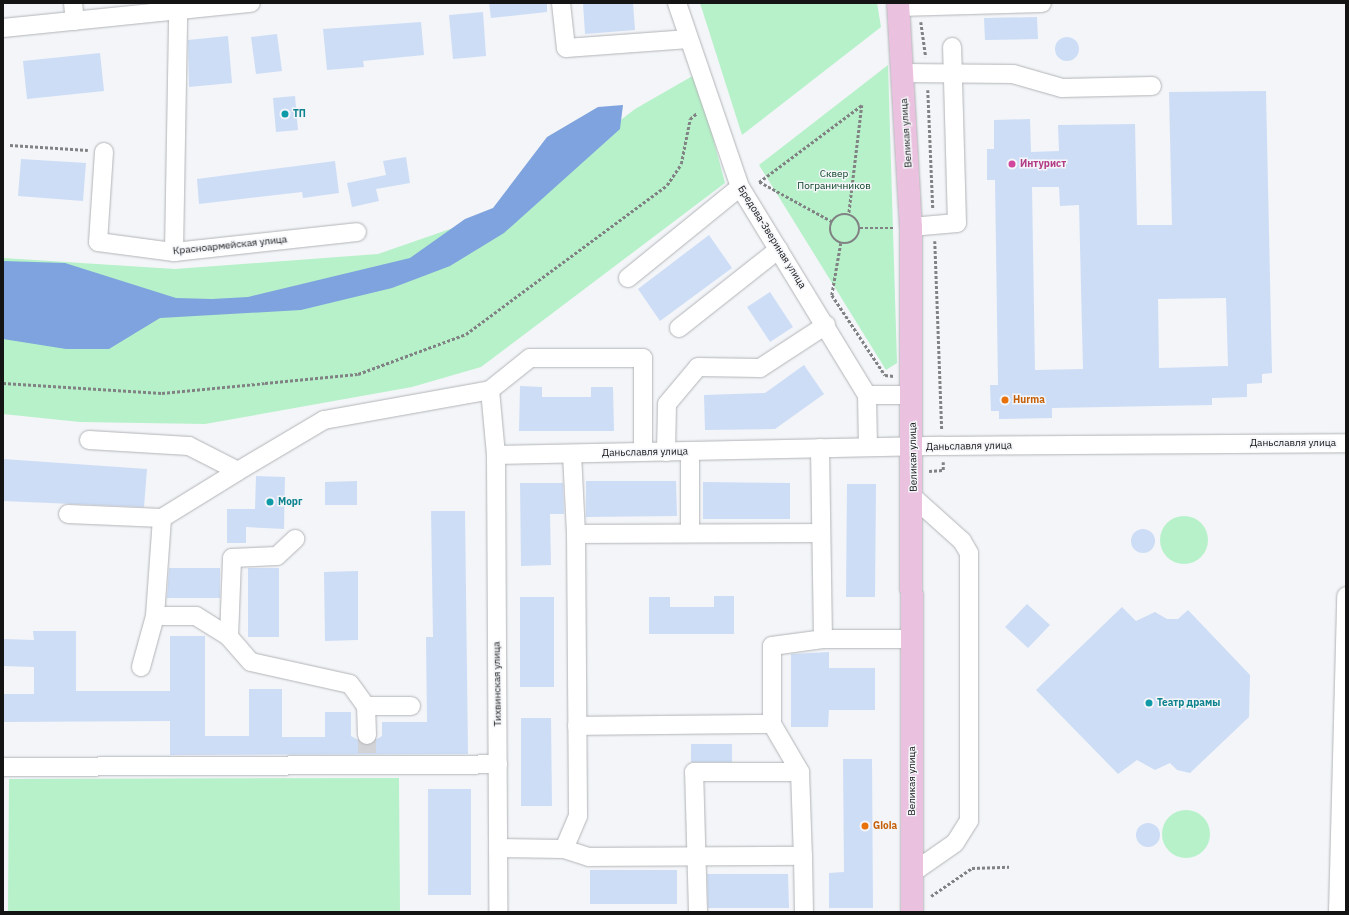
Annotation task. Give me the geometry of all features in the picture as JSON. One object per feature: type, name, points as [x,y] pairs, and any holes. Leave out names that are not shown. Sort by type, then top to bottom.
[{"type":"main road","name":"Великая улица","points":[[904,6],[904,227],[912,395],[914,498],[912,904]]},
{"type":"street","points":[[73,3],[75,21]]},
{"type":"street","points":[[3,28],[251,3]]},
{"type":"street","points":[[561,3],[566,48],[689,39]]},
{"type":"street","name":"Бредова-Звериная улица","points":[[677,3],[740,187],[826,325],[867,395]]},
{"type":"street","points":[[904,6],[1042,3]]},
{"type":"street","points":[[174,252],[178,11]]},
{"type":"street","points":[[904,227],[934,227],[957,223],[952,47]]},
{"type":"street","points":[[903,73],[928,72],[1013,74],[1062,88],[1152,86]]},
{"type":"street","name":"Красноармейская улица","points":[[104,152],[98,242],[174,252],[357,232]]},
{"type":"street","points":[[628,278],[740,187]]},
{"type":"street","points":[[679,328],[779,249]]},
{"type":"street","points":[[666,452],[667,404],[698,367],[760,368],[826,325]]},
{"type":"street","points":[[68,514],[162,518],[324,420],[490,390],[530,358],[643,358],[643,452]]},
{"type":"street","name":"Тихвинская улица","points":[[490,390],[496,455],[498,912]]},
{"type":"street","points":[[868,447],[867,395],[912,395]]},
{"type":"street","points":[[89,440],[189,446],[238,471]]},
{"type":"street","name":"Даньславля улица","points":[[496,455],[913,446],[942,452],[1346,443]]},
{"type":"street","points":[[820,448],[823,639]]},
{"type":"street","points":[[690,451],[690,533]]},
{"type":"street","points":[[564,849],[578,816],[576,534],[572,454]]},
{"type":"street","points":[[912,872],[955,843],[970,821],[969,553],[962,541],[914,498]]},
{"type":"street","points":[[141,667],[155,616],[162,518]]},
{"type":"street","points":[[576,534],[821,533]]},
{"type":"street","points":[[230,637],[232,558],[277,556],[295,539]]},
{"type":"street","points":[[1338,912],[1346,596]]},
{"type":"street","points":[[155,616],[196,616],[230,637],[251,662],[350,684],[366,706],[367,735]]},
{"type":"street","points":[[804,912],[800,772],[772,724],[772,646],[823,639],[913,639]]},
{"type":"street","points":[[366,706],[411,706]]},
{"type":"street","points":[[577,726],[772,724]]},
{"type":"street","points":[[3,767],[367,759],[498,764]]},
{"type":"street","points":[[698,912],[694,772],[800,772]]},
{"type":"street","points":[[498,848],[564,849],[589,857],[803,856]]},
{"type":"path","points":[[904,6],[921,22],[928,72],[942,452]]},
{"type":"path","points":[[3,383],[162,393],[358,374],[466,334],[667,185],[681,164],[690,119],[710,102]]},
{"type":"path","points":[[832,222],[759,182],[862,105],[849,214]]},
{"type":"path","points":[[10,145],[104,152]]},
{"type":"path","points":[[849,214],[857,219],[860,228],[853,241],[841,243],[832,236],[832,222],[839,215],[849,214]]},
{"type":"path","points":[[860,228],[904,227]]},
{"type":"path","points":[[841,243],[832,294],[885,375],[895,376]]},
{"type":"path","points":[[912,904],[934,896],[972,868],[1009,867]]},
{"type":"green space","points":[[700,3],[877,3],[881,27],[742,135]]},
{"type":"green space","name":"Сквер Пограничников","points":[[888,65],[897,363],[886,370],[759,165]]},
{"type":"green space","points":[[696,74],[725,183],[481,367],[412,387],[205,424],[80,422],[3,414],[3,258],[175,269],[378,254],[502,211],[635,109]]},
{"type":"green space","points":[[1179,516],[1189,516],[1198,520],[1204,526],[1207,531],[1207,549],[1198,560],[1189,564],[1179,564],[1170,560],[1164,554],[1160,545],[1160,535],[1164,526],[1170,520]]},
{"type":"green space","points":[[399,778],[400,911],[8,912],[9,779]]},
{"type":"green space","points":[[1181,810],[1191,810],[1200,814],[1206,820],[1209,825],[1209,843],[1200,854],[1191,858],[1181,858],[1172,854],[1166,848],[1162,839],[1162,829],[1166,820],[1172,814]]},
{"type":"water","points":[[623,105],[620,129],[504,233],[450,266],[392,288],[301,310],[160,318],[109,349],[66,349],[3,339],[3,261],[65,263],[176,298],[212,299],[248,297],[410,258],[465,219],[493,208],[547,137],[598,107]]},
{"type":"building","points":[[489,3],[547,3],[547,12],[491,18]]},
{"type":"building","points":[[583,3],[633,3],[635,30],[585,34]]},
{"type":"building","points":[[483,12],[486,56],[453,59],[449,15]]},
{"type":"building","points":[[1037,17],[1038,39],[985,40],[984,18]]},
{"type":"building","points":[[421,22],[424,55],[363,61],[364,67],[327,70],[323,29]]},
{"type":"building","points":[[277,34],[282,71],[256,74],[251,37]]},
{"type":"building","points":[[228,36],[232,83],[189,87],[188,40]]},
{"type":"building","points":[[1067,37],[1076,40],[1079,49],[1076,58],[1067,61],[1058,58],[1055,49],[1058,40]]},
{"type":"building","points":[[100,53],[104,91],[27,99],[23,61]]},
{"type":"building","points":[[1266,91],[1272,373],[1262,374],[1262,383],[1247,384],[1247,397],[1212,398],[1212,405],[1052,408],[1052,418],[999,419],[999,411],[991,411],[990,385],[998,385],[995,180],[987,180],[987,149],[994,149],[994,120],[1030,119],[1031,152],[1059,151],[1058,125],[1135,124],[1137,225],[1172,225],[1169,92]],"holes":[[[1032,187],[1059,187],[1060,206],[1079,205],[1083,369],[1035,370]],[[1226,298],[1228,366],[1159,368],[1158,299]]]},
{"type":"building","name":"ТП","points":[[295,96],[298,130],[276,132],[273,98]]},
{"type":"building","points":[[406,157],[410,183],[376,189],[379,201],[352,207],[347,183],[386,175],[383,161]]},
{"type":"building","points":[[21,159],[86,163],[83,201],[18,196]]},
{"type":"building","points":[[335,161],[339,193],[303,198],[302,192],[199,204],[197,179]]},
{"type":"building","points":[[709,235],[732,268],[660,321],[638,289]]},
{"type":"building","points":[[770,292],[793,327],[770,342],[747,307]]},
{"type":"building","points":[[804,365],[824,394],[775,429],[705,430],[704,395],[765,393]]},
{"type":"building","points":[[520,386],[542,387],[542,397],[591,397],[591,387],[613,387],[614,431],[519,431]]},
{"type":"building","points":[[3,459],[147,469],[144,507],[3,501]]},
{"type":"building","name":"Морг","points":[[256,476],[285,477],[284,529],[246,527],[246,543],[227,543],[227,509],[255,509]]},
{"type":"building","points":[[357,481],[357,505],[325,505],[325,482]]},
{"type":"building","points":[[586,481],[676,481],[677,516],[586,517]]},
{"type":"building","points":[[703,482],[790,483],[790,519],[703,519]]},
{"type":"building","points":[[520,483],[563,483],[564,514],[550,514],[551,565],[521,566]]},
{"type":"building","points":[[847,484],[876,484],[875,597],[846,597]]},
{"type":"building","points":[[431,511],[465,511],[468,754],[170,755],[170,721],[3,722],[3,694],[34,694],[34,667],[3,666],[3,639],[34,640],[33,631],[76,631],[76,691],[170,691],[170,636],[205,636],[205,736],[249,736],[249,689],[282,689],[282,737],[325,737],[325,712],[351,712],[351,736],[367,745],[382,736],[382,722],[427,722],[426,637],[433,637]]},
{"type":"building","points":[[1143,529],[1148,530],[1154,536],[1154,546],[1148,552],[1143,553],[1138,552],[1132,546],[1131,541],[1132,536],[1138,530]]},
{"type":"building","points":[[169,568],[220,568],[220,598],[167,598]]},
{"type":"building","points":[[248,568],[279,568],[279,637],[248,637]]},
{"type":"building","points":[[358,571],[358,640],[325,641],[324,572]]},
{"type":"building","points":[[714,596],[734,596],[734,634],[649,634],[649,597],[670,597],[670,607],[714,607]]},
{"type":"building","points":[[520,597],[554,597],[554,687],[520,687]]},
{"type":"building","points":[[1027,604],[1050,625],[1028,648],[1005,627]]},
{"type":"building","name":"Театр драмы","points":[[1122,607],[1136,621],[1155,612],[1167,619],[1178,619],[1188,610],[1250,675],[1249,717],[1190,773],[1177,770],[1170,763],[1155,770],[1137,760],[1118,774],[1036,690]]},
{"type":"building","points":[[829,652],[829,668],[875,668],[875,710],[829,710],[828,727],[791,727],[791,654]]},
{"type":"building","points":[[521,718],[551,718],[552,806],[521,806]]},
{"type":"building","points":[[691,744],[732,744],[732,762],[691,762]]},
{"type":"building","points":[[843,759],[872,759],[873,908],[829,908],[829,873],[844,872]]},
{"type":"building","points":[[428,789],[471,789],[471,895],[428,895]]},
{"type":"building","points":[[1148,823],[1153,824],[1159,830],[1159,840],[1153,846],[1148,847],[1143,846],[1137,840],[1136,835],[1137,830],[1143,824]]},
{"type":"building","points":[[590,870],[677,870],[677,904],[590,904]]},
{"type":"building","points":[[707,874],[788,874],[789,908],[708,908]]},
{"type":"tunnel","points":[[367,735],[367,754]]},
{"type":"place","name":"ТП","points":[[285,114]]},
{"type":"place","name":"Интурист","points":[[1012,164]]},
{"type":"place","name":"Hurma","points":[[1005,400]]},
{"type":"place","name":"Морг","points":[[270,502]]},
{"type":"place","name":"Театр драмы","points":[[1149,703]]},
{"type":"place","name":"Gioia","points":[[865,826]]}]
